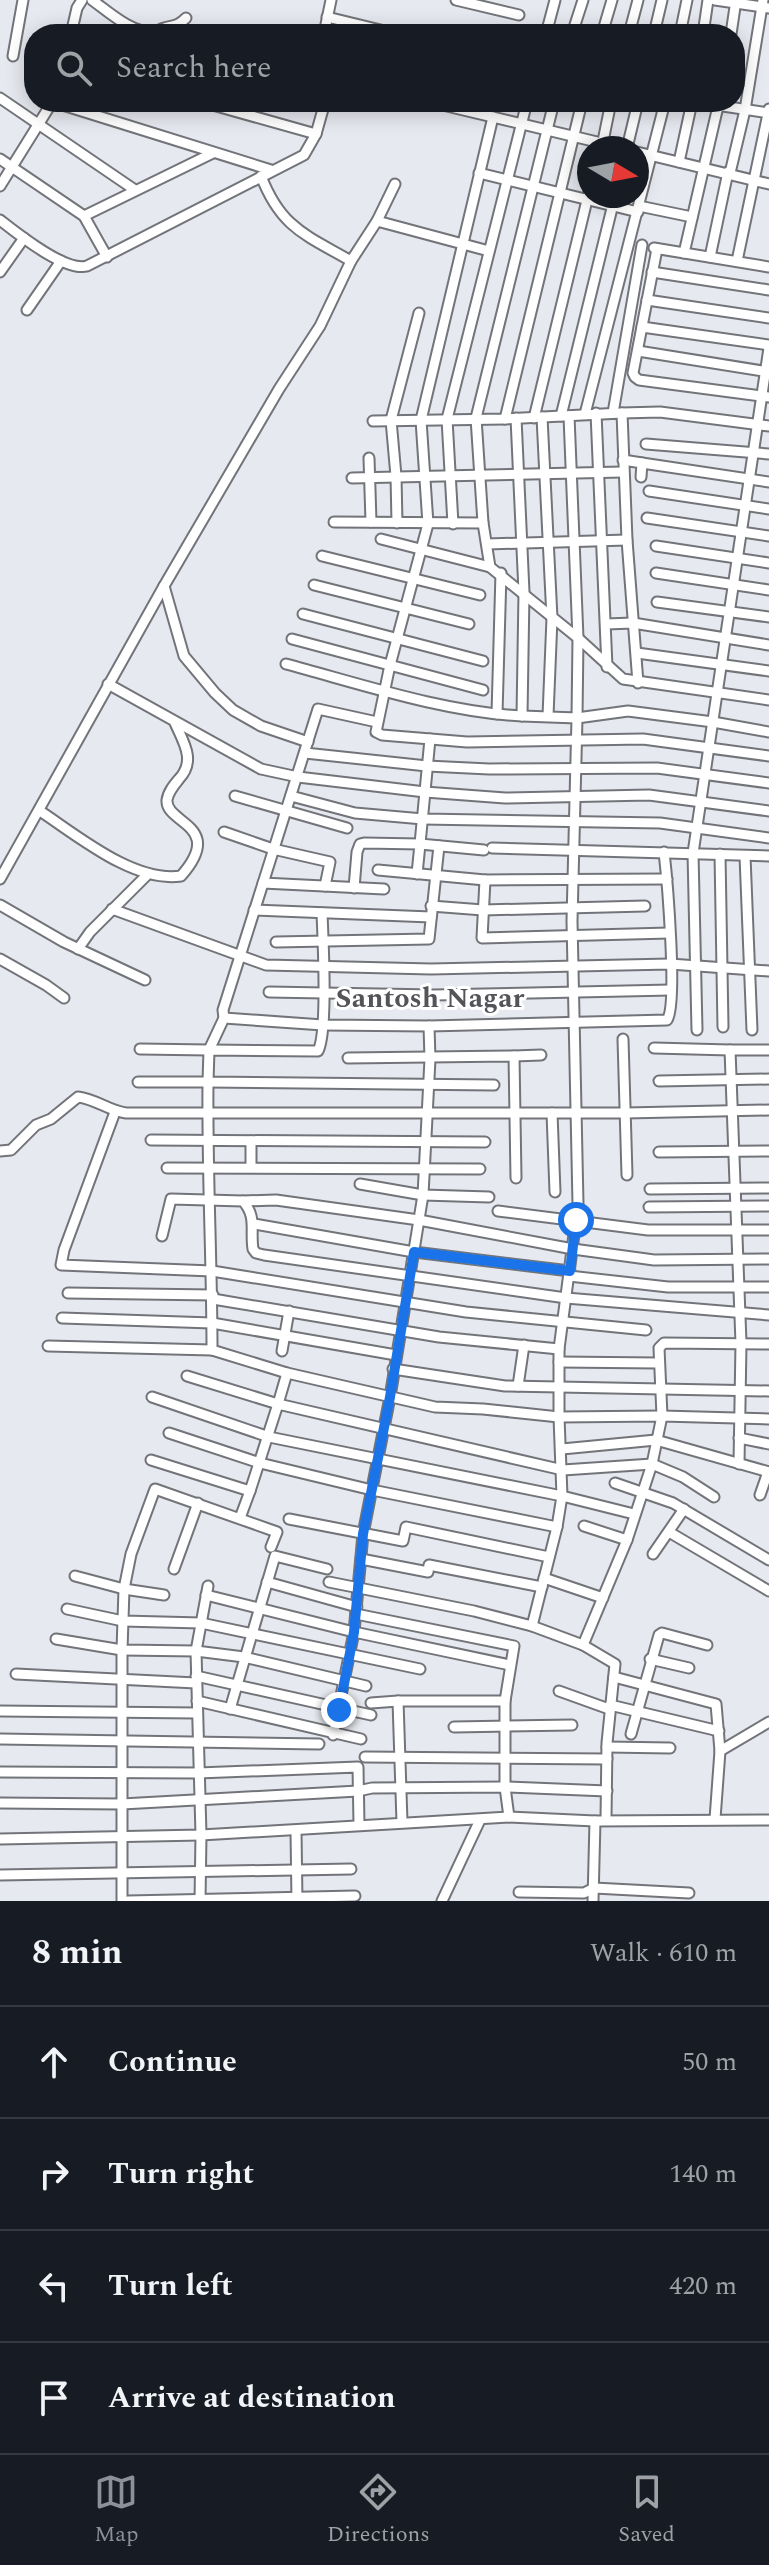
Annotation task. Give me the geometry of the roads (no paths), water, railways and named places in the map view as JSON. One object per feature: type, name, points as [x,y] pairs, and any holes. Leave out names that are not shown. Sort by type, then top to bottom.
[{"type":"street","points":[[13,56],[23,0]]},
{"type":"street","points":[[73,24],[82,0]]},
{"type":"street","points":[[326,24],[331,0]]},
{"type":"street","points":[[456,0],[519,15]]},
{"type":"street","points":[[549,24],[555,0]]},
{"type":"street","points":[[575,24],[583,0]]},
{"type":"street","points":[[605,24],[612,0]]},
{"type":"street","points":[[632,24],[638,0]]},
{"type":"street","points":[[656,24],[662,0]]},
{"type":"street","points":[[682,24],[687,0]]},
{"type":"street","points":[[704,24],[708,0]]},
{"type":"street","points":[[715,0],[765,5],[745,110],[769,112],[737,261]]},
{"type":"street","points":[[99,2],[127,24]]},
{"type":"street","points":[[733,24],[736,2]]},
{"type":"street","points":[[327,17],[356,24]]},
{"type":"street","points":[[179,24],[186,18]]},
{"type":"street","points":[[0,98],[135,190]]},
{"type":"street","points":[[0,186],[46,112]]},
{"type":"street","points":[[84,112],[271,170]]},
{"type":"street","points":[[251,112],[316,134]]},
{"type":"street","points":[[0,220],[61,261],[81,268],[271,170],[294,162],[304,155],[316,134],[322,112]]},
{"type":"street","points":[[472,112],[577,137]]},
{"type":"street","points":[[453,524],[447,419],[524,112]]},
{"type":"street","points":[[490,567],[483,523],[476,418],[551,112]]},
{"type":"street","points":[[505,419],[579,112]]},
{"type":"street","points":[[604,136],[609,112]]},
{"type":"street","points":[[628,136],[635,112]]},
{"type":"street","points":[[607,667],[598,474],[590,414],[663,112]]},
{"type":"street","points":[[679,162],[692,112]]},
{"type":"street","points":[[684,253],[717,112]]},
{"type":"street","points":[[710,257],[744,112]]},
{"type":"street","points":[[493,117],[421,420],[428,524],[396,638],[376,732],[467,742],[643,739],[769,756]]},
{"type":"street","points":[[84,216],[213,153]]},
{"type":"street","points":[[649,154],[769,184]]},
{"type":"street","points":[[0,159],[84,216],[107,257]]},
{"type":"street","points":[[479,173],[577,194]]},
{"type":"street","points":[[261,176],[270,200],[280,215],[307,236],[351,261]]},
{"type":"street","points":[[0,879],[164,586],[279,389],[320,326],[351,261],[377,221],[395,184]]},
{"type":"street","points":[[548,716],[552,618],[538,417],[585,208]]},
{"type":"street","points":[[532,1626],[562,1496],[559,1349],[576,1220],[573,879],[578,638],[575,541],[565,416],[612,208]]},
{"type":"street","points":[[635,208],[692,217]]},
{"type":"street","points":[[377,221],[489,251]]},
{"type":"street","points":[[0,272],[24,238]]},
{"type":"street","points":[[630,242],[769,267]]},
{"type":"street","points":[[638,683],[618,413],[642,245]]},
{"type":"street","points":[[657,249],[633,373],[639,380],[765,397]]},
{"type":"street","points":[[27,310],[61,261]]},
{"type":"street","points":[[652,272],[769,290]]},
{"type":"street","points":[[647,300],[769,318]]},
{"type":"street","points":[[397,523],[391,420],[419,313]]},
{"type":"street","points":[[642,327],[769,346],[765,397],[758,424],[693,853],[697,1030]]},
{"type":"street","points":[[638,351],[767,371]]},
{"type":"street","points":[[373,421],[660,412],[769,426]]},
{"type":"street","points":[[516,418],[524,592],[522,716]]},
{"type":"street","points":[[646,444],[769,454]]},
{"type":"street","points":[[369,458],[371,522]]},
{"type":"street","points":[[623,460],[769,482]]},
{"type":"street","points":[[641,477],[642,463]]},
{"type":"street","points":[[352,478],[623,472]]},
{"type":"street","points":[[649,491],[769,509]]},
{"type":"street","points":[[647,518],[769,536]]},
{"type":"street","points":[[334,522],[483,523]]},
{"type":"street","points":[[381,539],[490,567],[501,573],[623,679],[769,700]]},
{"type":"street","points":[[487,544],[627,540]]},
{"type":"street","points":[[656,546],[769,563]]},
{"type":"street","points":[[322,556],[480,595]]},
{"type":"street","points":[[497,714],[501,573]]},
{"type":"street","points":[[656,573],[769,590]]},
{"type":"street","points":[[314,585],[469,624]]},
{"type":"street","points":[[164,586],[184,656],[215,693],[233,710],[306,747],[427,766],[577,770],[657,768],[769,783]]},
{"type":"street","points":[[657,602],[769,617]]},
{"type":"street","points":[[303,614],[483,661]]},
{"type":"street","points":[[606,624],[633,623],[769,645]]},
{"type":"street","points":[[292,639],[483,690]]},
{"type":"street","points":[[637,653],[769,671]]},
{"type":"street","points":[[286,664],[384,690],[497,714],[577,718],[628,711],[769,732]]},
{"type":"street","points":[[108,684],[261,769],[298,777],[505,798],[649,795],[769,811]]},
{"type":"street","points":[[212,1350],[213,1297],[207,1166],[209,1050],[224,1018],[222,1014],[238,957],[318,709],[377,722]]},
{"type":"street","points":[[40,811],[126,865],[161,878],[181,876],[194,855],[195,832],[170,812],[166,803],[173,786],[188,765],[189,755],[175,723]]},
{"type":"street","points":[[417,874],[430,739]]},
{"type":"street","points":[[235,796],[347,828]]},
{"type":"street","points":[[291,796],[355,813],[423,819],[660,823],[769,838]]},
{"type":"street","points":[[224,832],[273,849],[330,862],[325,886]]},
{"type":"street","points":[[354,888],[360,844],[769,856]]},
{"type":"street","points":[[276,942],[429,939],[439,846]]},
{"type":"street","points":[[224,1018],[323,1025],[429,1026],[667,1020],[671,1015],[671,990],[664,852]]},
{"type":"street","points":[[720,854],[723,1027]]},
{"type":"street","points":[[745,856],[752,1030]]},
{"type":"street","points":[[378,870],[485,880],[667,879]]},
{"type":"street","points":[[78,949],[90,932],[148,874]]},
{"type":"street","points":[[485,880],[482,938],[669,933]]},
{"type":"street","points":[[263,883],[384,889]]},
{"type":"street","points":[[0,905],[78,949],[145,980]]},
{"type":"street","points":[[254,910],[322,913],[645,906]]},
{"type":"street","points":[[112,909],[266,965],[431,969],[670,964],[769,971]]},
{"type":"street","points":[[140,1049],[318,1051],[322,1045],[323,1025],[322,913]]},
{"type":"street","points":[[0,959],[64,998]]},
{"type":"street","points":[[269,992],[574,993],[671,990]]},
{"type":"street","points":[[333,1735],[354,1632],[363,1534],[390,1397],[423,1195],[429,1026]]},
{"type":"street","points":[[623,1039],[627,1175]]},
{"type":"street","points":[[654,1048],[769,1050]]},
{"type":"street","points":[[730,1050],[741,1343],[739,1464]]},
{"type":"street","points":[[348,1058],[541,1055]]},
{"type":"street","points":[[514,1056],[516,1178]]},
{"type":"street","points":[[659,1081],[769,1079]]},
{"type":"street","points":[[138,1082],[494,1085]]},
{"type":"street","points":[[0,1151],[11,1150],[36,1125],[51,1119],[78,1097],[115,1112],[626,1113],[769,1110]]},
{"type":"street","points":[[115,1112],[61,1265],[212,1271],[466,1312],[646,1330]]},
{"type":"street","points":[[552,1113],[555,1192]]},
{"type":"street","points":[[151,1140],[485,1142]]},
{"type":"street","points":[[251,1141],[251,1167]]},
{"type":"street","points":[[659,1152],[769,1151]]},
{"type":"street","points":[[167,1168],[480,1169]]},
{"type":"street","points":[[360,1184],[423,1195],[489,1197]]},
{"type":"street","points":[[650,1189],[769,1188]]},
{"type":"street","points":[[162,1236],[171,1199],[276,1200],[419,1220],[573,1249],[654,1260],[769,1259]]},
{"type":"street","points":[[243,1201],[250,1210],[254,1224],[252,1242],[256,1253],[566,1298],[769,1315]]},
{"type":"street","points":[[649,1207],[769,1206]]},
{"type":"street","points":[[498,1211],[648,1230],[769,1230]]},
{"type":"street","points":[[254,1224],[414,1252],[668,1287],[769,1287]]},
{"type":"street","points":[[68,1293],[213,1297],[400,1331],[559,1349]]},
{"type":"street","points":[[282,1351],[289,1311]]},
{"type":"street","points":[[62,1318],[212,1323],[396,1355]]},
{"type":"street","points":[[583,1645],[627,1540],[652,1464],[662,1416],[659,1348],[664,1343],[769,1344]]},
{"type":"street","points":[[518,1386],[524,1345]]},
{"type":"street","points":[[48,1346],[212,1350],[287,1373],[435,1407],[559,1417],[769,1419]]},
{"type":"street","points":[[559,1362],[658,1363]]},
{"type":"street","points":[[393,1369],[485,1384],[558,1389],[769,1391]]},
{"type":"street","points":[[240,1518],[269,1437],[287,1373]]},
{"type":"street","points":[[187,1376],[278,1404],[563,1470],[652,1464],[683,1477],[714,1497]]},
{"type":"street","points":[[152,1397],[269,1437],[562,1496],[634,1514]]},
{"type":"street","points":[[169,1433],[260,1463],[372,1490],[557,1527]]},
{"type":"street","points":[[739,1438],[769,1444]]},
{"type":"street","points":[[562,1449],[656,1440],[768,1472],[760,1495]]},
{"type":"street","points":[[151,1460],[250,1491]]},
{"type":"street","points":[[615,1483],[684,1509],[769,1560]]},
{"type":"street","points":[[122,1901],[124,1589],[139,1528],[155,1489],[277,1532],[271,1547]]},
{"type":"street","points":[[174,1569],[198,1503]]},
{"type":"street","points":[[653,1554],[684,1509]]},
{"type":"street","points":[[289,1519],[403,1541],[406,1527],[549,1557]]},
{"type":"street","points":[[584,1526],[627,1540]]},
{"type":"street","points":[[669,1532],[769,1591]]},
{"type":"street","points":[[230,1709],[275,1556],[327,1569]]},
{"type":"street","points":[[361,1559],[428,1572],[429,1565],[543,1582],[603,1598]]},
{"type":"street","points":[[75,1576],[124,1589],[164,1595]]},
{"type":"street","points":[[267,1582],[356,1611],[514,1646],[505,1701],[505,1787],[509,1817]]},
{"type":"street","points":[[329,1582],[532,1626],[583,1645],[615,1664],[607,1747],[606,1819]]},
{"type":"street","points":[[200,1900],[196,1651],[207,1590],[260,1610],[510,1665]]},
{"type":"street","points":[[67,1609],[123,1621],[201,1623],[420,1669]]},
{"type":"street","points":[[631,1734],[656,1638],[662,1633],[707,1645]]},
{"type":"street","points":[[56,1639],[122,1650],[196,1651],[244,1657],[366,1686]]},
{"type":"street","points":[[650,1659],[689,1668]]},
{"type":"street","points":[[16,1674],[122,1681],[196,1680],[371,1715]]},
{"type":"street","points":[[614,1677],[716,1704],[720,1751],[715,1819]]},
{"type":"street","points":[[559,1691],[610,1707],[719,1731]]},
{"type":"street","points":[[197,1701],[333,1735],[361,1739]]},
{"type":"street","points":[[398,1701],[402,1822]]},
{"type":"street","points":[[371,1703],[505,1701]]},
{"type":"street","points":[[0,1711],[196,1713]]},
{"type":"street","points":[[720,1751],[769,1722]]},
{"type":"street","points":[[454,1727],[572,1725]]},
{"type":"street","points":[[0,1739],[319,1744]]},
{"type":"street","points":[[607,1747],[670,1748]]},
{"type":"street","points":[[365,1757],[607,1759]]},
{"type":"street","points":[[0,1772],[198,1773],[358,1767],[359,1825]]},
{"type":"street","points":[[0,1803],[199,1801],[372,1788],[505,1787],[607,1791]]},
{"type":"street","points":[[0,1839],[296,1831],[509,1817],[595,1821],[769,1820]]},
{"type":"street","points":[[442,1901],[480,1820]]},
{"type":"street","points":[[593,1901],[595,1821]]},
{"type":"street","points":[[296,1831],[297,1899]]},
{"type":"street","points":[[0,1875],[351,1869]]},
{"type":"street","points":[[519,1892],[584,1893],[594,1888],[689,1893]]},
{"type":"street","points":[[128,1901],[355,1896]]},
{"type":"district","name":"Santosh Nagar","points":[[430,998]]}]
